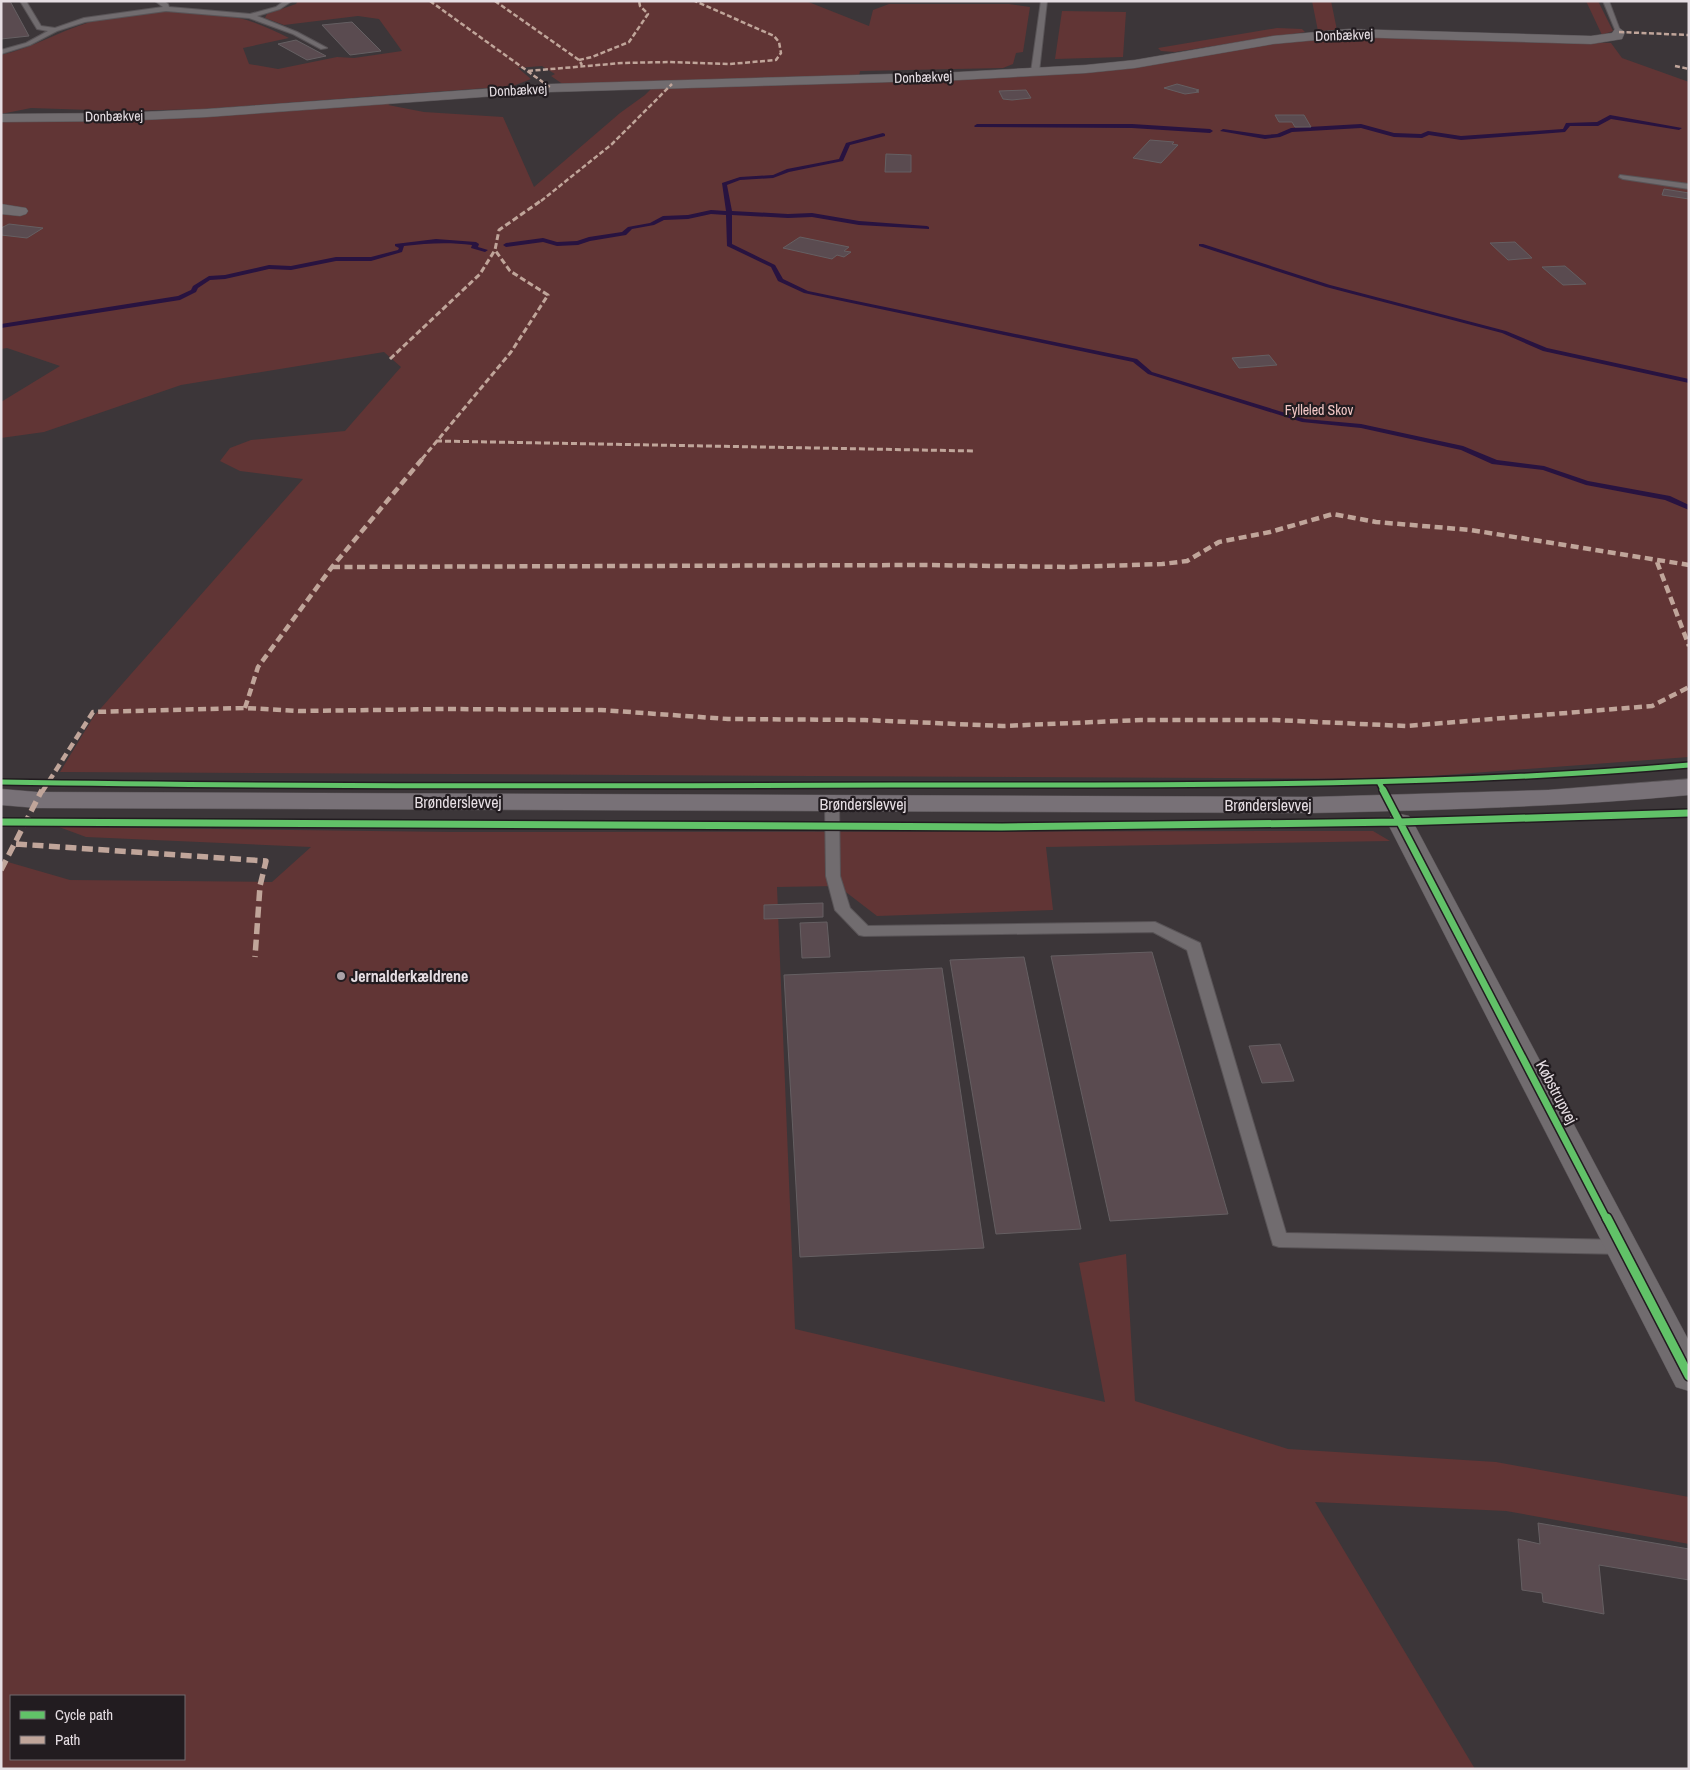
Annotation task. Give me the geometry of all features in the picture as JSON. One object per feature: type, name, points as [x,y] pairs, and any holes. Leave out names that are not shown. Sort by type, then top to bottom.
[{"type":"main road","name":"Brønderslevvej","points":[[1,797],[37,800],[1312,805],[1491,800],[1631,793],[1689,787]]},
{"type":"main road","name":"Brønderslevvej","points":[[1,804],[37,800]]},
{"type":"street","name":"Donbækvej","points":[[1,118],[207,113],[551,88],[1035,72],[1135,64],[1312,35],[1396,34],[1591,40],[1617,36],[1619,32]]},
{"type":"street","points":[[1,209],[20,211]]},
{"type":"street","name":"Købstrupvej","points":[[1400,822],[1689,1376]]},
{"type":"lane","points":[[23,1],[39,28],[55,30]]},
{"type":"lane","points":[[158,1],[166,5],[166,9]]},
{"type":"lane","points":[[250,16],[278,8],[289,1]]},
{"type":"lane","points":[[1035,72],[1044,1]]},
{"type":"lane","name":"Donbækvej","points":[[1606,1],[1619,32]]},
{"type":"lane","points":[[1,52],[28,44],[55,30],[84,20],[166,9],[250,16],[295,33],[323,48]]},
{"type":"lane","points":[[1623,177],[1689,186]]},
{"type":"lane","points":[[832,803],[833,876],[843,910],[864,931],[1156,927],[1194,947],[1279,1240],[1623,1247]]},
{"type":"green space","points":[[298,1],[806,1],[869,26],[873,10],[889,4],[1009,4],[1030,7],[1023,52],[1016,53],[1013,64],[1003,68],[860,71],[859,76],[564,85],[551,76],[555,74],[542,66],[518,68],[531,79],[513,86],[204,109],[122,111],[31,108],[1,114],[1,55],[87,23],[123,15],[163,12],[202,13],[239,18],[252,22],[289,38],[243,48],[249,64],[278,69],[337,57],[354,58],[402,51],[379,19],[358,16],[284,25],[265,18],[267,14],[296,4]]},
{"type":"green space","points":[[1312,1],[1331,1],[1337,30],[1318,31]]},
{"type":"green space","points":[[1586,1],[1598,1],[1613,31],[1602,35]]},
{"type":"green space","points":[[1062,11],[1126,12],[1123,57],[1055,59]]},
{"type":"green space","points":[[1277,28],[1302,29],[1305,32],[1175,52],[1161,51],[1158,48]]},
{"type":"green space","name":"Fylleled Skov","points":[[1350,35],[1611,43],[1622,58],[1689,82],[1689,757],[1392,779],[60,772],[94,716],[303,479],[240,471],[220,461],[230,448],[251,440],[345,431],[401,367],[384,352],[181,385],[44,432],[1,438],[1,402],[60,366],[7,348],[1,349],[1,120],[393,102],[388,105],[424,112],[503,117],[534,187],[653,87],[1079,73],[1290,41]]},
{"type":"green space","points":[[59,827],[451,832],[1373,831],[1390,841],[1046,847],[1053,910],[877,916],[838,886],[777,887],[795,1329],[1105,1402],[1079,1263],[1126,1254],[1135,1401],[1288,1449],[1496,1462],[1689,1497],[1689,1544],[1506,1511],[1315,1502],[1475,1769],[1,1769],[1,860],[70,880],[272,882],[311,847],[86,837]]},
{"type":"building","points":[[1,1],[10,1],[29,36],[1,39]]},
{"type":"building","points":[[352,22],[381,51],[350,55],[322,25]]},
{"type":"building","points":[[296,40],[326,56],[307,60],[278,44]]},
{"type":"building","points":[[1177,84],[1199,90],[1196,91],[1199,92],[1185,94],[1164,88]]},
{"type":"building","points":[[1026,90],[1031,98],[1012,100],[1003,99],[999,91]]},
{"type":"building","points":[[1275,115],[1304,115],[1311,127],[1295,127],[1292,122],[1279,122]]},
{"type":"building","points":[[1150,140],[1174,142],[1172,144],[1178,145],[1161,163],[1133,158]]},
{"type":"building","points":[[886,154],[911,155],[911,172],[885,172]]},
{"type":"building","points":[[1664,189],[1689,193],[1689,199],[1662,195]]},
{"type":"building","points":[[9,224],[43,228],[27,238],[1,235],[1,228]]},
{"type":"building","points":[[800,237],[849,247],[844,251],[851,252],[844,257],[837,255],[832,259],[783,248]]},
{"type":"building","points":[[1515,242],[1532,258],[1508,260],[1490,243]]},
{"type":"building","points":[[1565,266],[1586,284],[1563,285],[1542,267]]},
{"type":"building","points":[[1269,355],[1277,365],[1239,368],[1232,358]]},
{"type":"building","points":[[823,903],[823,917],[764,919],[764,905]]},
{"type":"building","points":[[827,922],[830,957],[802,958],[800,923]]},
{"type":"building","points":[[1152,952],[1228,1214],[1110,1221],[1051,956]]},
{"type":"building","points":[[1024,957],[1081,1229],[996,1234],[950,960]]},
{"type":"building","points":[[942,968],[984,1248],[800,1257],[784,975]]},
{"type":"building","points":[[1280,1044],[1294,1081],[1262,1083],[1249,1046]]},
{"type":"building","points":[[1538,1523],[1689,1549],[1689,1580],[1599,1565],[1604,1614],[1543,1602],[1542,1593],[1522,1590],[1518,1539],[1540,1544]]},
{"type":"waterway","points":[[1223,131],[1265,137],[1278,136],[1291,130],[1361,126],[1394,135],[1422,136],[1428,133],[1461,138],[1565,130],[1568,124],[1598,124],[1610,117],[1679,128]]},
{"type":"waterway","points":[[977,126],[1132,126],[1210,131]]},
{"type":"waterway","points":[[729,213],[724,184],[740,178],[773,176],[787,171],[841,160],[848,144],[883,135]]},
{"type":"waterway","points":[[506,245],[543,240],[557,244],[578,243],[589,239],[624,234],[630,228],[652,224],[663,218],[688,217],[711,212],[729,213]]},
{"type":"waterway","points":[[729,213],[788,216],[812,215],[859,223],[927,228]]},
{"type":"waterway","points":[[729,213],[729,245],[773,266],[780,280],[806,292],[1135,360],[1150,373],[1304,421],[1361,426],[1463,448],[1495,462],[1544,468],[1586,483],[1667,498],[1689,508]]},
{"type":"waterway","points":[[1,326],[180,298],[194,291],[195,287],[209,278],[225,277],[269,267],[291,268],[336,259],[371,259],[400,251],[402,247],[397,245],[456,241],[476,244],[474,248],[485,250]]},
{"type":"waterway","points":[[1201,245],[1328,286],[1504,332],[1545,350],[1689,381]]},
{"type":"marked path","points":[[430,1],[551,88]]},
{"type":"marked path","points":[[495,1],[579,60],[582,65]]},
{"type":"marked path","points":[[579,60],[592,57],[629,42],[648,14],[640,6],[639,1]]},
{"type":"marked path","points":[[528,71],[638,62],[745,64],[776,60],[781,53],[779,42],[774,36],[695,1]]},
{"type":"marked path","points":[[1619,32],[1689,35]]},
{"type":"marked path","points":[[1675,66],[1689,69]]},
{"type":"marked path","points":[[245,708],[258,667],[332,567],[511,352],[548,295],[510,271],[495,250],[499,230],[545,198],[590,163],[633,124],[672,84]]},
{"type":"marked path","points":[[390,359],[480,274],[495,250]]},
{"type":"marked path","points":[[436,441],[975,451]]},
{"type":"marked path","points":[[332,567],[924,565],[1070,567],[1162,564],[1187,561],[1219,542],[1270,532],[1333,514],[1376,522],[1471,530],[1689,565]]},
{"type":"marked path","points":[[1657,562],[1689,646]]},
{"type":"marked path","points":[[1,870],[51,775],[93,712],[245,708],[300,711],[444,709],[601,710],[728,719],[865,720],[1003,726],[1141,720],[1275,720],[1406,726],[1652,706],[1689,687]]},
{"type":"marked path","points":[[16,844],[266,861],[260,886],[255,957]]},
{"type":"cycle path","points":[[1,782],[223,786],[1305,785],[1497,779],[1689,765]]},
{"type":"cycle path","points":[[1380,784],[1689,1376]]},
{"type":"cycle path","points":[[1,822],[1002,827],[1400,822],[1689,813]]},
{"type":"place","name":"Jernalderkældrene","points":[[341,976]]}]
